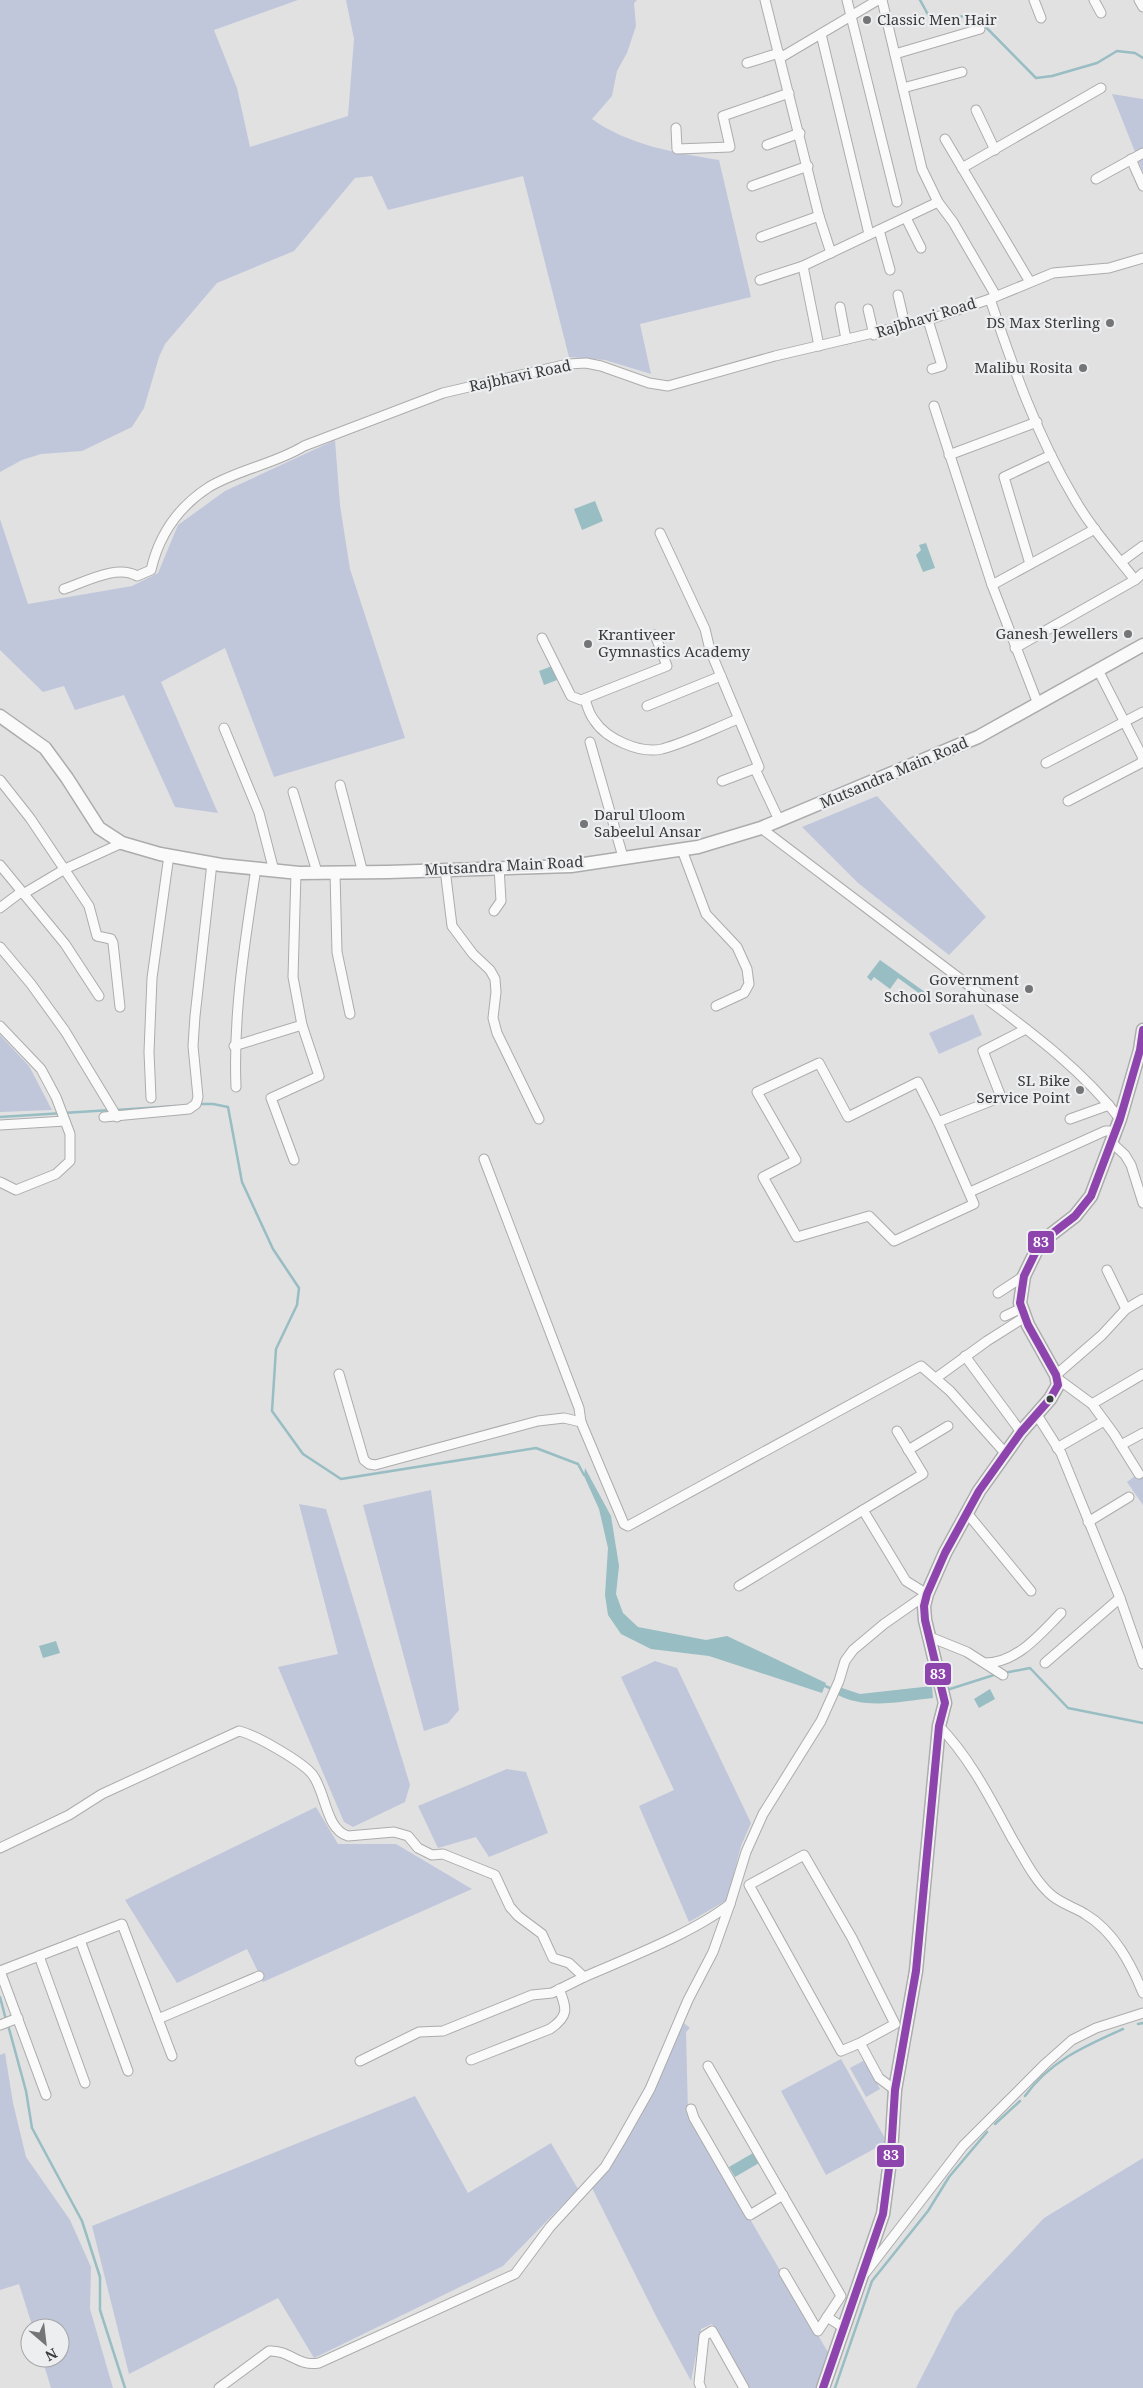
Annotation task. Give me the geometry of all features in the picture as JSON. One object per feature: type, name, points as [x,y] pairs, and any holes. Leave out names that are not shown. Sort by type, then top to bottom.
[{"type":"street","points":[[765,0],[800,133],[819,216],[831,253]]},
{"type":"street","points":[[847,0],[896,202]]},
{"type":"street","points":[[747,63],[779,55],[821,34],[878,0]]},
{"type":"street","points":[[882,0],[922,169],[938,202],[952,222],[993,297],[1037,422],[1051,455],[1075,500],[1095,529],[1136,580]]},
{"type":"street","points":[[1034,0],[1041,18]]},
{"type":"street","points":[[1094,0],[1101,13]]},
{"type":"street","points":[[1139,0],[1143,7]]},
{"type":"street","points":[[895,54],[980,29]]},
{"type":"street","points":[[821,34],[869,234]]},
{"type":"street","points":[[903,88],[962,72]]},
{"type":"street","points":[[962,168],[1101,88]]},
{"type":"street","points":[[676,128],[677,149],[730,147],[723,116],[789,93]]},
{"type":"street","points":[[976,110],[995,150]]},
{"type":"street","points":[[767,145],[800,133]]},
{"type":"street","points":[[945,139],[1030,282]]},
{"type":"street","points":[[1096,178],[1143,153]]},
{"type":"street","points":[[1131,159],[1143,186]]},
{"type":"street","points":[[752,186],[808,166]]},
{"type":"street","points":[[760,280],[803,266],[938,202]]},
{"type":"street","points":[[761,237],[819,216]]},
{"type":"street","points":[[906,218],[921,248]]},
{"type":"street","points":[[880,230],[890,270]]},
{"type":"street","name":"Rajbhavi Road","points":[[64,589],[111,574],[129,571],[137,576],[151,570],[164,531],[175,516],[209,487],[285,456],[304,446],[443,393],[568,364],[586,363],[649,383],[668,386],[846,339],[874,335],[928,320],[1053,273],[1109,268],[1143,258]]},
{"type":"street","points":[[803,266],[819,346]]},
{"type":"street","points":[[898,295],[905,325]]},
{"type":"street","points":[[840,307],[846,339]]},
{"type":"street","points":[[868,309],[874,335]]},
{"type":"street","points":[[928,320],[942,366],[932,369]]},
{"type":"street","points":[[934,406],[948,455],[963,491],[992,585],[1038,704]]},
{"type":"street","points":[[948,455],[1037,422]]},
{"type":"street","points":[[1030,564],[1004,477],[1051,455]]},
{"type":"street","points":[[992,585],[1095,529]]},
{"type":"street","points":[[660,533],[705,629],[710,650],[759,767],[722,781]]},
{"type":"street","points":[[1121,562],[1143,546]]},
{"type":"street","points":[[1015,648],[1136,580],[1143,573]]},
{"type":"street","points":[[542,638],[571,696],[581,700],[667,666],[655,634]]},
{"type":"street","name":"Mutsandra Main Road","points":[[2,720],[45,748],[67,778],[95,823],[112,838],[122,843],[169,855],[212,863],[296,873],[363,873],[571,866],[682,850],[761,828],[978,737],[1143,645]]},
{"type":"street","points":[[1068,801],[1141,763],[1141,754],[1098,670]]},
{"type":"street","points":[[647,706],[721,676]]},
{"type":"street","points":[[585,699],[593,720],[603,731],[631,746],[647,749],[661,749],[738,719]]},
{"type":"street","points":[[1046,763],[1143,712]]},
{"type":"street","points":[[224,728],[259,813],[274,871]]},
{"type":"street","points":[[590,742],[623,857]]},
{"type":"street","points":[[755,769],[779,820]]},
{"type":"street","points":[[0,780],[65,869],[89,906],[96,936],[111,939],[120,1007]]},
{"type":"street","points":[[340,785],[363,873]]},
{"type":"street","points":[[294,792],[317,872]]},
{"type":"street","points":[[761,828],[1026,1029],[1086,1080],[1120,1118]]},
{"type":"street","points":[[0,908],[22,893],[65,869],[122,843]]},
{"type":"street","points":[[682,850],[706,914],[737,947],[747,969],[749,984],[744,992],[716,1006]]},
{"type":"street","points":[[150,1098],[149,1052],[152,978],[169,855]]},
{"type":"street","points":[[104,1117],[189,1109],[196,1104],[198,1097],[193,1046],[212,863]]},
{"type":"street","points":[[0,865],[65,944],[99,996]]},
{"type":"street","points":[[236,1087],[234,1046],[243,956],[256,868]]},
{"type":"street","points":[[494,911],[501,901],[499,868]]},
{"type":"street","points":[[445,869],[452,926],[473,954],[490,970],[495,979],[496,992],[493,1018],[497,1033],[539,1119]]},
{"type":"street","points":[[294,1160],[271,1098],[319,1076],[302,1025],[292,962],[296,873]]},
{"type":"street","points":[[335,873],[337,952],[350,1014]]},
{"type":"street","points":[[0,947],[31,984],[65,1031],[117,1117]]},
{"type":"street","points":[[234,1046],[302,1025]]},
{"type":"street","points":[[0,1026],[41,1070],[56,1098],[70,1134],[70,1161],[56,1174],[16,1190],[0,1182]]},
{"type":"street","points":[[938,1122],[1001,1097],[983,1050],[1026,1029]]},
{"type":"street","points":[[823,2388],[883,2214],[891,2153],[895,2090],[916,1971],[939,1726],[945,1703],[924,1606],[927,1594],[979,1491],[1021,1432],[1037,1415],[1058,1385],[1057,1377],[1023,1313],[1020,1303],[1024,1276],[1040,1243],[1085,1206],[1099,1178],[1120,1118],[1140,1050],[1143,1030]]},
{"type":"street","points":[[819,1062],[848,1117],[918,1082],[970,1192],[974,1204],[894,1241],[869,1216],[797,1237],[764,1178],[796,1160],[757,1092],[819,1062]]},
{"type":"street","points":[[1070,1118],[1109,1105]]},
{"type":"street","points":[[0,1125],[65,1121]]},
{"type":"street","points":[[970,1192],[1105,1131],[1113,1136],[1131,1165],[1143,1203]]},
{"type":"street","points":[[484,1159],[579,1408],[581,1422],[624,1524],[628,1526],[921,1366],[936,1378],[1006,1454]]},
{"type":"street","points":[[1107,1270],[1126,1309]]},
{"type":"street","points":[[998,1293],[1024,1276]]},
{"type":"street","points":[[1057,1377],[1102,1335],[1126,1309],[1143,1299]]},
{"type":"street","points":[[1005,1316],[1023,1313]]},
{"type":"street","points":[[936,1378],[1023,1313]]},
{"type":"street","points":[[965,1356],[1021,1432]]},
{"type":"street","points":[[339,1374],[364,1460],[369,1464],[376,1465],[538,1421],[564,1418],[581,1422]]},
{"type":"street","points":[[1092,1404],[1143,1374]]},
{"type":"street","points":[[1057,1377],[1092,1404],[1139,1474]]},
{"type":"street","points":[[1037,1415],[1058,1448],[1120,1598],[1143,1664]]},
{"type":"street","points":[[1058,1448],[1104,1420]]},
{"type":"street","points":[[908,1450],[948,1426]]},
{"type":"street","points":[[739,1586],[923,1474],[897,1431]]},
{"type":"street","points":[[1121,1445],[1143,1433]]},
{"type":"street","points":[[1088,1522],[1129,1497]]},
{"type":"street","points":[[863,1510],[906,1580],[927,1594]]},
{"type":"street","points":[[967,1513],[1031,1591]]},
{"type":"street","points":[[219,2388],[268,2351],[286,2353],[302,2362],[310,2364],[318,2363],[515,2274],[550,2227],[605,2167],[650,2089],[688,2000],[713,1952],[746,1852],[763,1814],[821,1721],[839,1681],[845,1661],[852,1650],[927,1594]]},
{"type":"street","points":[[1045,1663],[1120,1598]]},
{"type":"street","points":[[985,1664],[1004,1660],[1020,1652],[1062,1613]]},
{"type":"street","points":[[930,1637],[967,1652],[1000,1673]]},
{"type":"street","points":[[939,1726],[965,1756],[1027,1865],[1044,1886],[1061,1902],[1087,1915],[1112,1938],[1125,1956],[1143,1993]]},
{"type":"street","points":[[0,1848],[69,1815],[102,1794],[239,1731],[250,1733],[305,1766],[314,1776],[334,1824],[341,1834],[348,1836],[394,1832],[408,1836],[418,1848],[432,1855],[443,1854],[495,1875],[510,1907],[518,1916],[542,1934],[553,1958],[569,1963],[584,1977]]},
{"type":"street","points":[[804,1854],[852,1938],[894,2024],[860,2043],[841,2051],[749,1885],[804,1854]]},
{"type":"street","points":[[360,2061],[419,2032],[443,2031],[532,1995],[552,1993],[678,1934],[730,1904]]},
{"type":"street","points":[[46,2095],[0,1971],[122,1924],[172,2056]]},
{"type":"street","points":[[80,1940],[128,2071]]},
{"type":"street","points":[[39,1956],[85,2083]]},
{"type":"street","points":[[158,2019],[259,1976]]},
{"type":"street","points":[[471,2060],[550,2029],[559,2022],[565,2013],[566,2006],[559,1989]]},
{"type":"street","points":[[863,2275],[963,2146],[1045,2064],[1072,2040],[1096,2028],[1143,2013]]},
{"type":"street","points":[[0,2025],[18,2018]]},
{"type":"street","points":[[860,2043],[879,2078],[895,2090]]},
{"type":"street","points":[[708,2066],[841,2296],[818,2331],[784,2273]]},
{"type":"street","points":[[691,2109],[694,2118],[750,2215],[783,2195]]},
{"type":"street","points":[[827,2317],[844,2328]]},
{"type":"street","points":[[701,2388],[698,2383],[704,2336],[712,2331],[744,2388]]},
{"type":"shaded area","points":[[0,0],[298,0],[214,30],[237,88],[250,147],[348,116],[354,39],[346,0],[637,0],[634,3],[636,26],[627,53],[617,71],[612,96],[592,119],[606,128],[637,142],[669,151],[719,160],[751,297],[640,324],[651,374],[605,360],[569,357],[523,176],[388,210],[372,176],[355,178],[294,251],[217,283],[165,344],[159,357],[144,408],[132,427],[82,451],[41,454],[22,460],[0,472]]},
{"type":"shaded area","points":[[1112,94],[1143,99],[1143,172]]},
{"type":"shaded area","points":[[335,440],[340,505],[350,569],[405,738],[274,777],[225,648],[161,682],[218,813],[175,807],[124,695],[75,710],[64,686],[43,692],[0,650],[0,519],[28,604],[132,586],[158,573],[178,525],[225,491]]},
{"type":"shaded area","points":[[595,501],[603,521],[582,530],[574,509]]},
{"type":"shaded area","points":[[926,543],[935,568],[923,572],[916,555],[921,550],[919,545]]},
{"type":"shaded area","points":[[552,666],[557,680],[544,685],[539,671]]},
{"type":"shaded area","points":[[877,796],[986,917],[949,955],[858,883],[802,827]]},
{"type":"shaded area","points":[[880,960],[932,997],[930,1001],[898,978],[890,989],[874,977],[871,981],[867,977]]},
{"type":"shaded area","points":[[973,1014],[982,1035],[939,1054],[929,1033]]},
{"type":"shaded area","points":[[0,1035],[29,1066],[52,1110],[0,1112]]},
{"type":"shaded area","points":[[585,1468],[611,1516],[619,1566],[616,1594],[623,1613],[638,1627],[706,1640],[727,1636],[826,1683],[822,1693],[709,1656],[651,1649],[621,1634],[608,1615],[605,1595],[608,1548],[599,1509],[584,1476]]},
{"type":"shaded area","points":[[1143,1470],[1143,1505],[1127,1482]]},
{"type":"shaded area","points":[[431,1490],[459,1710],[448,1723],[424,1731],[363,1505]]},
{"type":"shaded area","points":[[299,1504],[326,1509],[410,1785],[405,1802],[353,1827],[344,1822],[278,1667],[338,1654]]},
{"type":"shaded area","points":[[56,1641],[60,1653],[43,1658],[39,1646]]},
{"type":"shaded area","points":[[655,1661],[677,1668],[751,1823],[741,1846],[727,1900],[689,1922],[639,1806],[674,1790],[621,1677]]},
{"type":"shaded area","points":[[932,1686],[933,1698],[897,1702],[860,1702],[838,1695],[839,1687],[860,1694]]},
{"type":"shaded area","points":[[990,1689],[995,1699],[979,1708],[974,1699]]},
{"type":"shaded area","points":[[507,1769],[526,1772],[548,1833],[489,1857],[476,1837],[438,1848],[418,1806]]},
{"type":"shaded area","points":[[316,1807],[338,1844],[396,1844],[472,1889],[263,1982],[247,1949],[177,1983],[125,1900]]},
{"type":"shaded area","points":[[684,2023],[690,2028],[686,2032],[688,2113],[829,2354],[816,2388],[748,2388],[712,2324],[701,2329],[691,2381],[591,2186],[607,2168],[633,2129]]},
{"type":"shaded area","points":[[5,2053],[13,2103],[26,2157],[70,2220],[91,2267],[90,2309],[113,2388],[51,2388],[45,2368],[70,2368],[70,2318],[30,2318],[19,2284],[0,2290],[0,2055]]},
{"type":"shaded area","points":[[841,2059],[887,2142],[826,2175],[781,2091]]},
{"type":"shaded area","points":[[865,2060],[880,2089],[866,2097],[850,2068]]},
{"type":"shaded area","points":[[415,2096],[468,2193],[551,2143],[578,2189],[503,2266],[314,2358],[278,2298],[129,2374],[92,2226]]},
{"type":"shaded area","points":[[753,2153],[759,2163],[735,2177],[729,2167]]},
{"type":"shaded area","points":[[1143,2158],[1143,2388],[916,2388],[955,2312],[1044,2218]]},
{"type":"waterway","points":[[920,0],[931,20],[974,15],[1036,78],[1052,76],[1097,63],[1117,51],[1135,53],[1143,58]]},
{"type":"waterway","points":[[199,1104],[228,1107],[242,1182],[273,1249],[299,1288],[297,1305],[276,1349],[272,1411],[303,1454],[341,1479],[536,1448],[578,1464],[584,1475]]},
{"type":"waterway","points":[[116,1110],[176,1106]]},
{"type":"waterway","points":[[0,1117],[111,1110]]},
{"type":"waterway","points":[[1004,1673],[1030,1668],[1068,1708],[1143,1723]]},
{"type":"waterway","points":[[950,1689],[997,1674]]},
{"type":"waterway","points":[[823,1685],[834,1690]]},
{"type":"waterway","points":[[0,1997],[6,2020]]},
{"type":"waterway","points":[[1138,2024],[1143,2023]]},
{"type":"waterway","points":[[8,2025],[26,2091],[32,2128],[82,2221],[100,2277],[100,2310],[125,2388]]},
{"type":"waterway","points":[[1025,2096],[1057,2064],[1082,2048],[1123,2029]]},
{"type":"waterway","points":[[995,2124],[1020,2101]]},
{"type":"waterway","points":[[835,2388],[872,2281],[928,2211],[949,2177],[987,2132]]},
{"type":"transit line","name":"83","points":[[823,2388],[883,2214],[891,2153],[895,2090],[916,1971],[939,1726],[945,1703],[925,1620],[924,1606],[927,1594],[945,1553],[979,1491],[1021,1432],[1050,1399],[1058,1385],[1056,1375],[1028,1325],[1020,1303],[1024,1276],[1040,1243],[1075,1216],[1091,1196],[1120,1119],[1140,1050],[1143,1030]]},
{"type":"place","name":"Classic Men Hair","points":[[867,20]]},
{"type":"place","name":"DS Max Sterling","points":[[1110,323]]},
{"type":"place","name":"Malibu Rosita","points":[[1083,368]]},
{"type":"place","name":"Ganesh Jewellers","points":[[1128,634]]},
{"type":"place","name":"Krantiveer Gymnastics Academy","points":[[588,644]]},
{"type":"place","name":"Darul Uloom Sabeelul Ansar","points":[[584,824]]},
{"type":"place","name":"Government School Sorahunase","points":[[1029,989]]},
{"type":"place","name":"SL Bike Service Point","points":[[1080,1090]]}]
